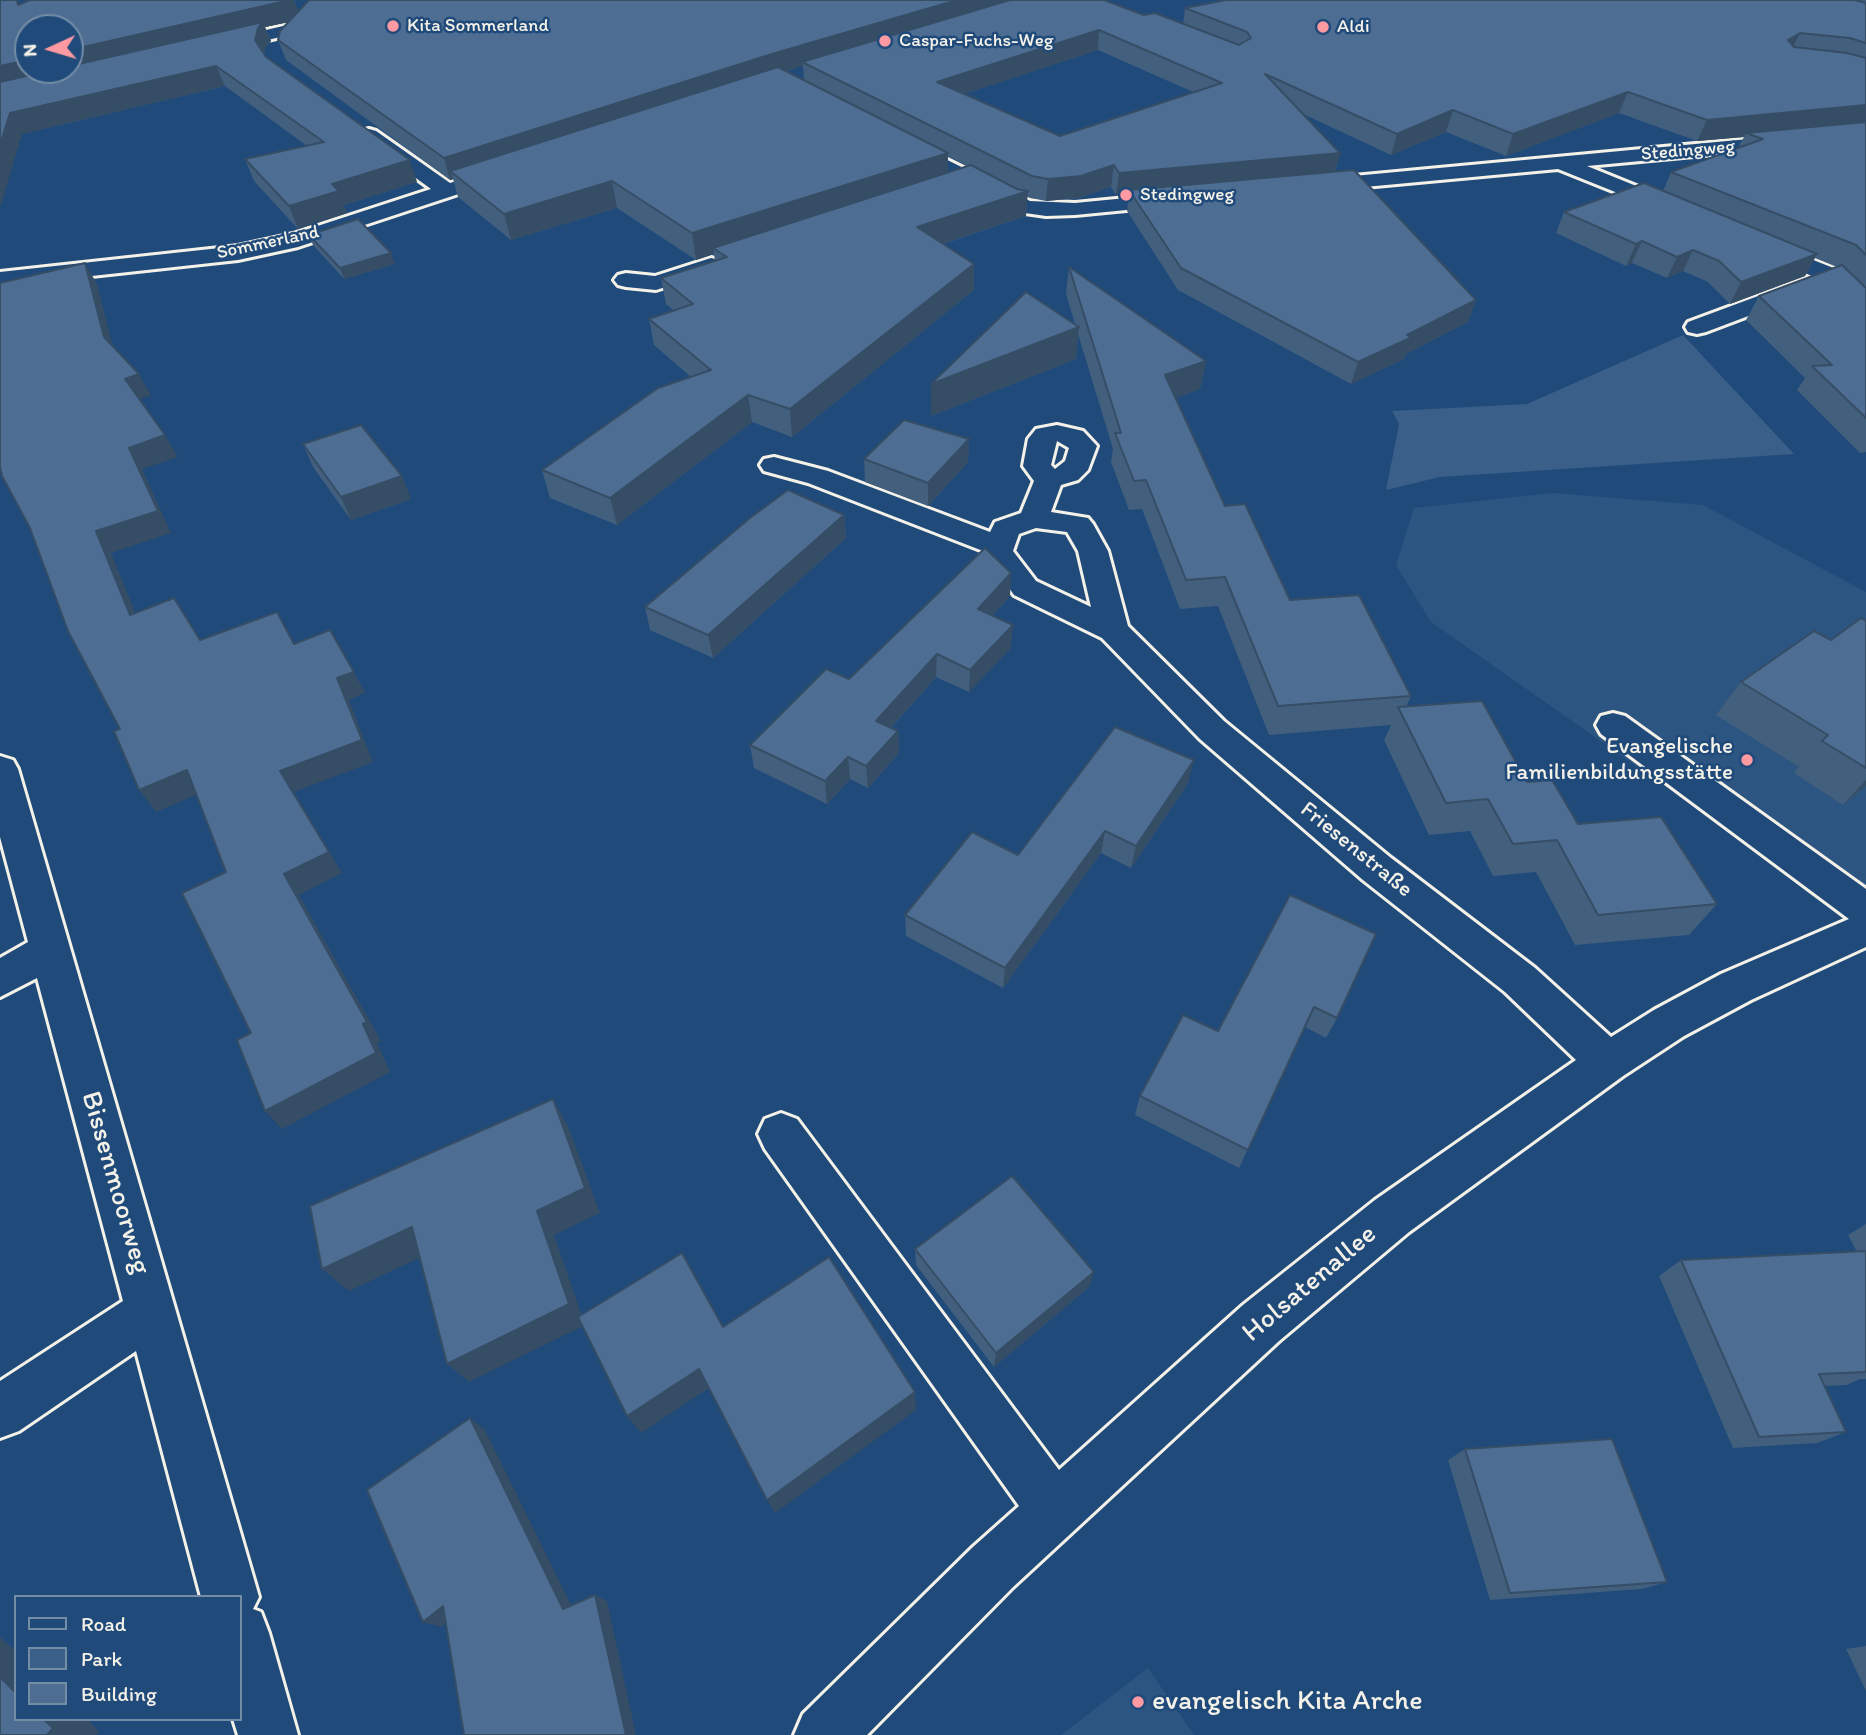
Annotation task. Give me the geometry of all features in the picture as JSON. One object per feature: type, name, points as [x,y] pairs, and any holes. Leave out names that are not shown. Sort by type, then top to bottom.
[{"type":"street","points":[[277,49],[310,12]]},
{"type":"street","points":[[192,52],[296,28]]},
{"type":"street","points":[[358,127],[447,191]]},
{"type":"street","name":"Stedingweg","points":[[1294,188],[1866,134]]},
{"type":"street","points":[[889,137],[1025,207],[1046,210],[1200,197]]},
{"type":"street","points":[[1561,162],[1697,219]]},
{"type":"street","name":"Sommerland","points":[[0,279],[238,253],[298,240],[524,165]]},
{"type":"street","points":[[946,189],[972,180]]},
{"type":"street","points":[[1697,327],[1846,283],[1746,240]]},
{"type":"street","points":[[626,280],[656,283],[737,256]]},
{"type":"street","points":[[774,465],[818,477],[999,545],[1006,528],[1034,519],[1078,524],[1093,551],[1113,630]]},
{"type":"street","points":[[1034,519],[1049,480]]},
{"type":"street","name":"Friesenstraße","points":[[999,545],[998,551],[1024,588],[1113,630],[1212,730],[1377,869],[1520,980],[1608,1062]]},
{"type":"street","points":[[1613,725],[1866,910]]},
{"type":"street","name":"Bissenmoorweg","points":[[0,769],[229,1595]]},
{"type":"street","name":"Holsatenallee","points":[[824,1735],[993,1567],[1055,1510],[1261,1323],[1392,1216],[1608,1062],[1670,1023],[1736,986],[1866,929]]},
{"type":"street","points":[[0,979],[50,949]]},
{"type":"street","points":[[781,1135],[1055,1510]]},
{"type":"street","points":[[0,1412],[151,1312]]},
{"type":"street","points":[[242,1640],[268,1735]]},
{"type":"shaded area","name":"Evangelische Familienbildungsstätte","points":[[1553,493],[1703,505],[1866,592],[1866,898],[1837,907],[1431,622],[1396,565],[1414,508]]},
{"type":"shaded area","name":"evangelisch Kita Arche","points":[[1148,1668],[1194,1735],[1061,1735]]},
{"type":"green space","points":[[1683,335],[1794,454],[1440,477],[1386,490],[1399,424],[1392,411],[1527,404]]},
{"type":"building","points":[[0,0],[17,0],[18,5],[30,0],[283,0],[84,47],[84,14],[14,14],[14,63],[0,66]]},
{"type":"building","points":[[309,0],[957,0],[772,54],[444,158],[278,40],[280,31]]},
{"type":"building","points":[[1010,0],[1104,0],[1144,15],[1155,13],[1239,45],[1251,38],[1247,32],[1185,8],[1226,0],[1855,0],[1866,3],[1866,43],[1850,38],[1800,33],[1788,40],[1794,47],[1866,58],[1866,105],[1707,120],[1628,92],[1513,134],[1453,110],[1397,134],[1265,74],[1340,153],[1119,173],[1114,165],[1081,176],[1048,179],[1032,176],[802,62]],"holes":[[[1099,30],[1222,83],[1060,136],[937,82]]]},
{"type":"building","points":[[263,22],[258,28],[255,40],[266,57],[410,160],[332,184],[339,191],[289,206],[245,159],[324,142],[216,66],[10,113],[0,145],[0,82],[14,79],[14,84],[84,84],[84,63]]},
{"type":"building","points":[[778,67],[948,153],[692,233],[612,181],[504,214],[450,171]]},
{"type":"building","points":[[1866,122],[1866,255],[1856,245],[1671,172],[1763,139],[1746,133]]},
{"type":"building","points":[[971,165],[1017,189],[1028,191],[917,227],[974,264],[790,409],[748,395],[610,498],[542,470],[658,388],[711,370],[649,319],[693,304],[661,278],[727,257],[713,248]]},
{"type":"building","points":[[1354,170],[1476,300],[1407,335],[1412,337],[1358,362],[1181,268],[1129,190]]},
{"type":"building","points":[[1644,183],[1817,254],[1741,282],[1719,261],[1693,250],[1677,257],[1642,241],[1636,244],[1564,212]]},
{"type":"building","points":[[358,219],[391,253],[340,268],[309,235]]},
{"type":"building","points":[[85,263],[104,337],[139,374],[125,379],[165,435],[129,448],[158,511],[96,531],[130,615],[174,598],[200,640],[277,612],[294,644],[330,630],[354,672],[337,678],[362,740],[280,771],[329,852],[284,874],[367,1022],[363,1024],[376,1053],[265,1111],[237,1040],[251,1033],[182,893],[226,872],[187,770],[139,790],[114,731],[120,729],[68,631],[30,528],[2,476],[0,467],[0,283]]},
{"type":"building","points":[[1842,265],[1866,288],[1866,418],[1812,366],[1832,365],[1759,296]]},
{"type":"building","points":[[1069,267],[1206,361],[1165,375],[1225,506],[1245,504],[1290,600],[1359,595],[1411,696],[1278,706],[1225,577],[1186,580],[1146,480],[1134,481],[1115,433],[1121,433]]},
{"type":"building","points":[[1026,292],[1079,327],[931,384]]},
{"type":"building","points":[[904,420],[969,439],[928,483],[864,459]]},
{"type":"building","points":[[361,425],[402,476],[341,497],[303,444]]},
{"type":"building","points":[[788,490],[844,515],[708,635],[645,607],[750,518]]},
{"type":"building","points":[[985,548],[1011,573],[978,609],[1013,625],[970,670],[937,654],[876,721],[898,731],[866,766],[848,757],[825,781],[750,745],[826,669],[849,679]]},
{"type":"building","points":[[1861,618],[1866,621],[1866,768],[1822,741],[1828,735],[1741,682],[1814,631],[1831,640]]},
{"type":"building","points":[[1482,701],[1527,782],[1552,780],[1578,824],[1661,817],[1717,904],[1598,915],[1557,840],[1513,844],[1488,799],[1446,803],[1398,707]]},
{"type":"building","points":[[1115,727],[1194,760],[1136,846],[1105,831],[1005,968],[905,915],[972,832],[1018,855]]},
{"type":"building","points":[[1290,895],[1376,934],[1337,1018],[1314,1007],[1248,1150],[1140,1096],[1183,1015],[1218,1031]]},
{"type":"building","points":[[553,1099],[585,1188],[537,1211],[569,1304],[447,1364],[412,1227],[322,1269],[310,1206]]},
{"type":"building","points":[[1012,1176],[1094,1272],[996,1353],[915,1249]]},
{"type":"building","points":[[1866,1251],[1866,1372],[1819,1374],[1846,1432],[1759,1437],[1681,1260]]},
{"type":"building","points":[[682,1253],[723,1327],[829,1257],[915,1392],[767,1500],[699,1369],[627,1416],[578,1317]]},
{"type":"building","points":[[470,1418],[563,1609],[595,1595],[626,1735],[464,1735],[443,1606],[423,1622],[367,1490]]},
{"type":"building","points":[[1612,1439],[1667,1582],[1510,1593],[1465,1449]]},
{"type":"building","points":[[0,1677],[14,1691],[14,1721],[45,1721],[53,1728],[47,1735],[0,1735]]},
{"type":"place","name":"Kita Sommerland","points":[[393,26]]},
{"type":"place","name":"Aldi","points":[[1323,27]]},
{"type":"place","name":"Caspar-Fuchs-Weg","points":[[885,41]]},
{"type":"place","name":"Stedingweg","points":[[1126,195]]},
{"type":"place","name":"Evangelische Familienbildungsstätte","points":[[1747,760]]},
{"type":"place","name":"evangelisch Kita Arche","points":[[1138,1702]]}]
